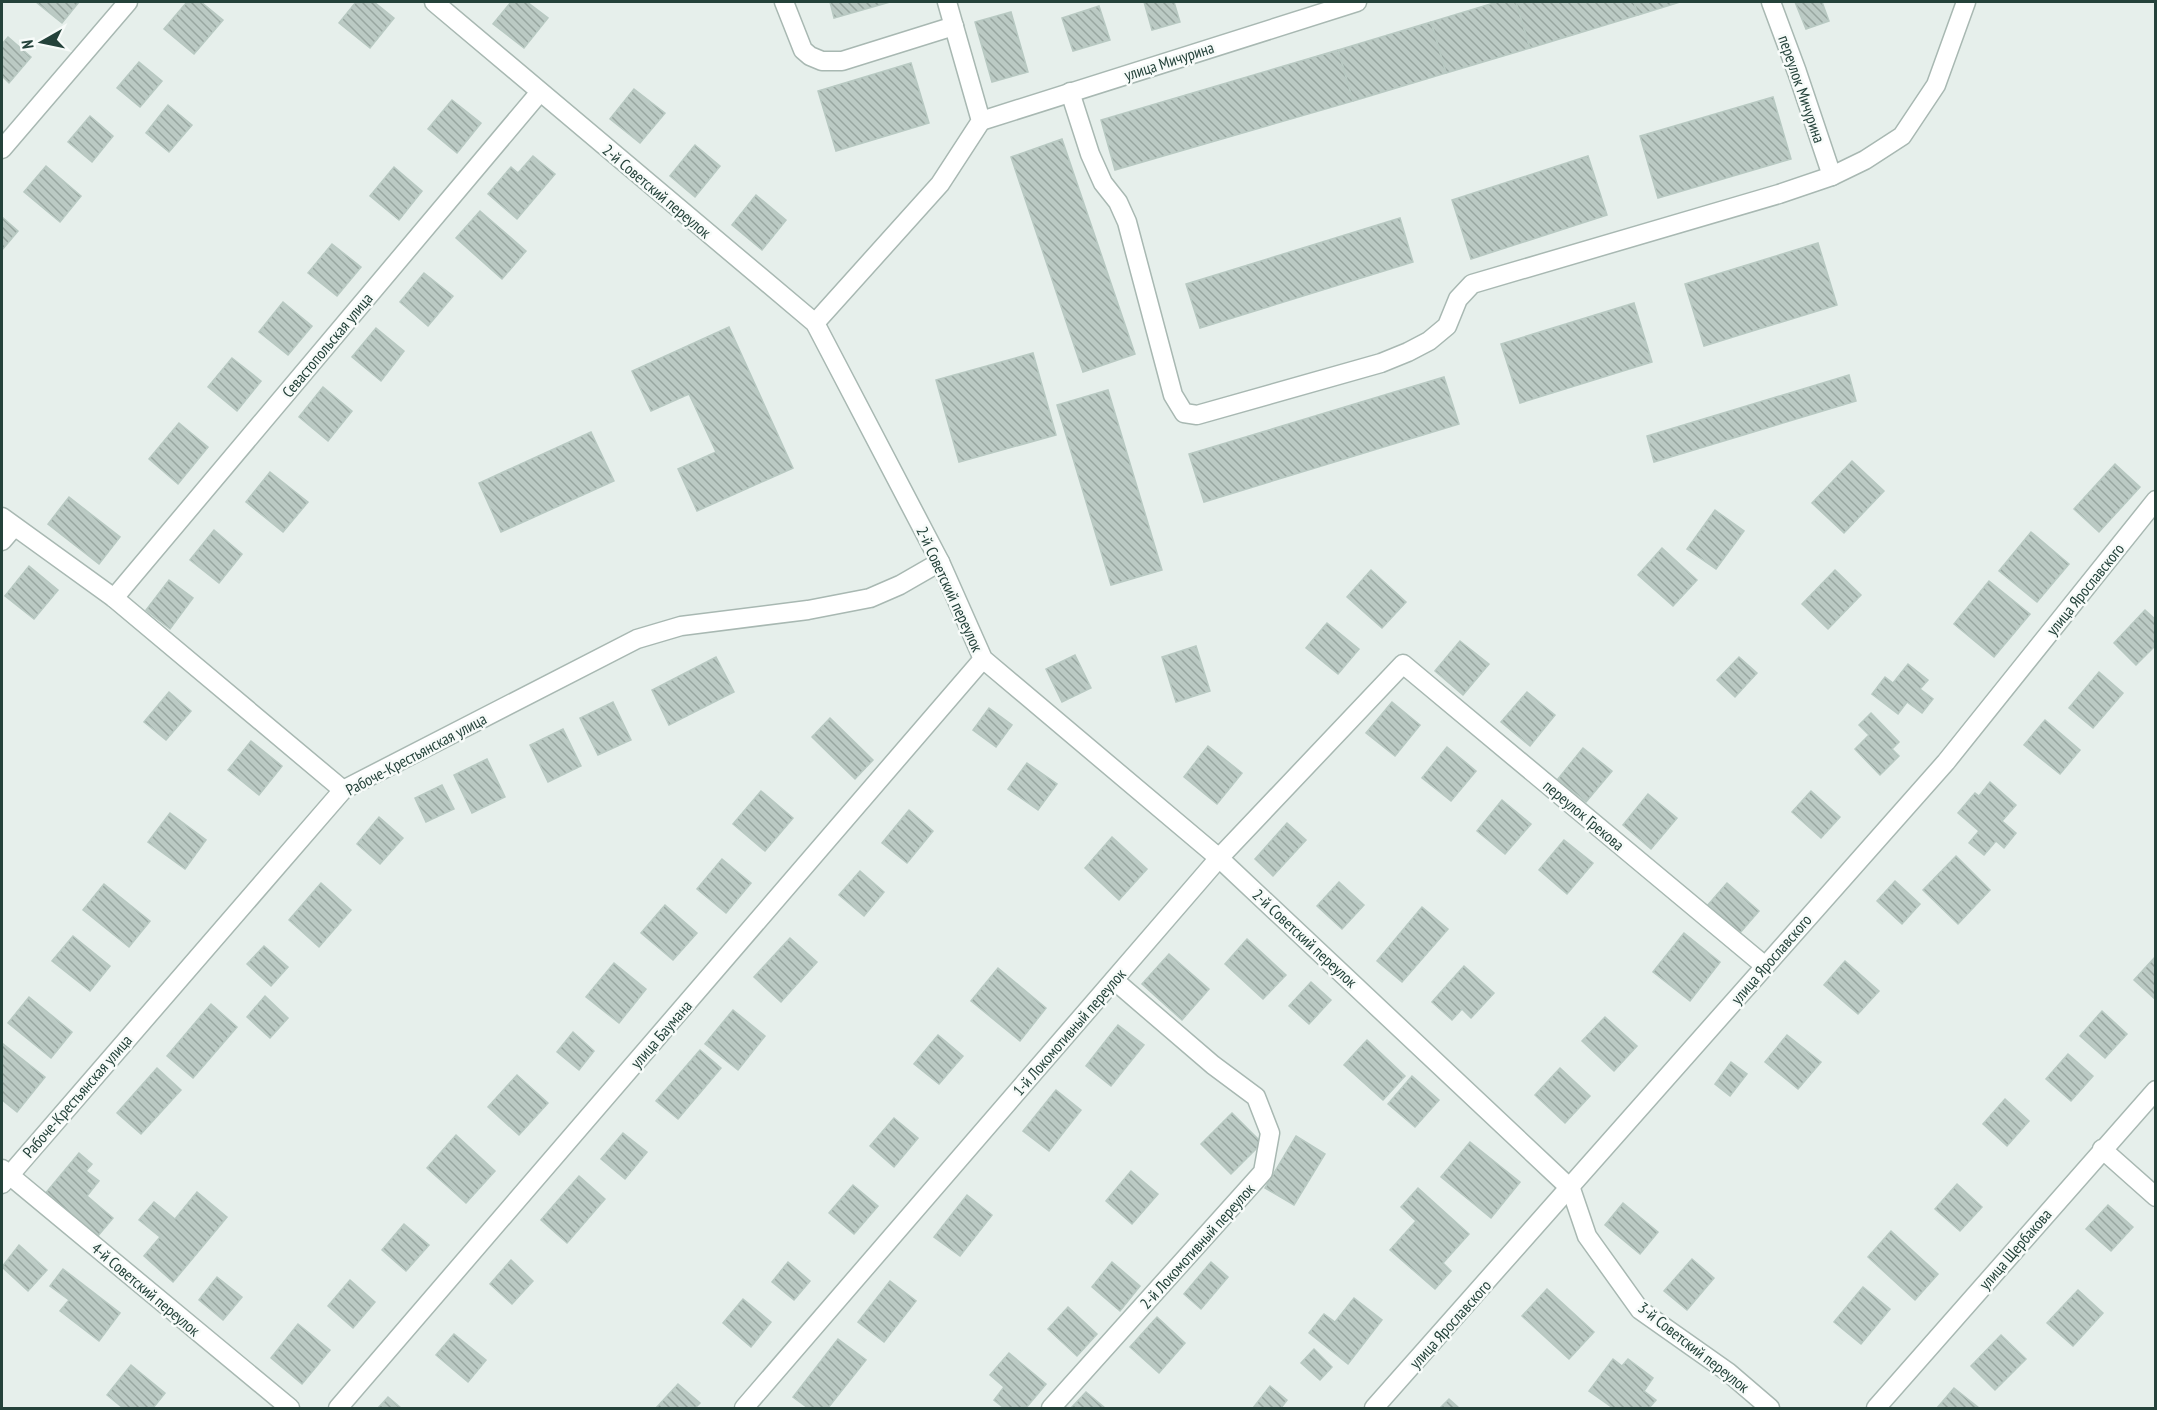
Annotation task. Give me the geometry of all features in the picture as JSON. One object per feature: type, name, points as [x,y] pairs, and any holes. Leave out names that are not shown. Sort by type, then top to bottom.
[{"type":"street","points":[[2,149],[128,2]]},
{"type":"street","name":"2-й Советский переулок","points":[[434,2],[814,322],[940,562],[983,659],[1219,858],[1571,1188]]},
{"type":"street","points":[[784,2],[803,50],[822,61],[842,61],[954,26]]},
{"type":"street","points":[[814,322],[940,184],[981,121],[947,2]]},
{"type":"street","name":"улица Мичурина","points":[[981,121],[1357,2]]},
{"type":"street","name":"переулок Мичурина","points":[[1771,2],[1832,176]]},
{"type":"street","points":[[1070,92],[1090,154],[1103,183],[1118,202],[1127,222],[1173,395],[1184,413],[1197,415],[1381,363],[1408,352],[1429,341],[1447,326],[1458,299],[1472,284],[1779,194],[1832,176],[1865,160],[1902,135],[1936,85],[1966,2]]},
{"type":"street","name":"Севастопольская улица","points":[[114,598],[540,92]]},
{"type":"street","name":"улица Ярославского","points":[[1374,1408],[1946,762],[2156,500]]},
{"type":"street","points":[[2,542],[8,522],[114,598],[343,790]]},
{"type":"street","name":"Рабоче-Крестьянская улица","points":[[4,1176],[343,790],[637,639],[681,626],[808,610],[870,598],[900,585],[940,562]]},
{"type":"street","name":"улица Баумана","points":[[338,1408],[983,659]]},
{"type":"street","name":"переулок Грекова","points":[[1403,664],[1765,966]]},
{"type":"street","name":"1-й Локомотивный переулок","points":[[744,1408],[1219,858],[1403,664]]},
{"type":"street","name":"2-й Локомотивный переулок","points":[[1051,1408],[1263,1173],[1270,1133],[1256,1097],[1213,1065],[1114,980]]},
{"type":"street","name":"улица Щербакова","points":[[1876,1408],[2156,1090]]},
{"type":"street","points":[[2102,1149],[2156,1197]]},
{"type":"street","name":"4-й Советский переулок","points":[[4,1176],[290,1408]]},
{"type":"street","name":"3-й Советский переулок","points":[[1571,1188],[1587,1236],[1640,1310],[1728,1372],[1770,1408]]},
{"type":"building","points":[[36,2],[79,2],[62,23]]},
{"type":"building","points":[[187,2],[201,2],[223,20],[194,54],[164,29]]},
{"type":"building","points":[[356,2],[374,2],[394,18],[370,48],[339,23]]},
{"type":"building","points":[[511,2],[527,2],[548,18],[524,48],[493,24]]},
{"type":"building","points":[[830,2],[890,2],[834,18]]},
{"type":"building","points":[[1144,2],[1174,2],[1180,22],[1152,30]]},
{"type":"building","points":[[1497,2],[1516,2],[1530,48],[1446,73],[1431,22]]},
{"type":"building","points":[[1516,2],[1634,2],[1638,15],[1530,48]]},
{"type":"building","points":[[1634,2],[1680,2],[1638,15]]},
{"type":"building","points":[[1795,2],[1822,2],[1829,21],[1806,29]]},
{"type":"building","points":[[1099,6],[1110,40],[1073,51],[1062,18]]},
{"type":"building","points":[[1011,12],[1028,72],[992,82],[975,22]]},
{"type":"building","points":[[1431,22],[1446,73],[1353,101],[1338,50]]},
{"type":"building","points":[[8,37],[31,57],[9,83],[2,76],[2,44]]},
{"type":"building","points":[[1338,50],[1353,101],[1115,170],[1101,120]]},
{"type":"building","points":[[139,62],[162,81],[140,107],[117,88]]},
{"type":"building","points":[[911,63],[929,123],[836,151],[818,91]]},
{"type":"building","points":[[634,89],[665,113],[640,143],[610,119]]},
{"type":"building","points":[[1773,97],[1791,159],[1658,198],[1640,136]]},
{"type":"building","points":[[452,100],[481,123],[457,153],[428,129]]},
{"type":"building","points":[[168,105],[192,125],[169,152],[146,133]]},
{"type":"building","points":[[90,116],[113,136],[92,162],[68,142]]},
{"type":"building","points":[[1062,139],[1135,354],[1083,372],[1011,157]]},
{"type":"building","points":[[695,145],[720,166],[695,197],[670,176]]},
{"type":"building","points":[[533,156],[555,174],[517,219],[488,194],[511,167],[518,173]]},
{"type":"building","points":[[1588,156],[1607,215],[1471,259],[1452,200]]},
{"type":"building","points":[[46,166],[81,196],[60,222],[24,192]]},
{"type":"building","points":[[394,167],[422,191],[399,220],[370,196]]},
{"type":"building","points":[[756,195],[786,220],[762,250],[732,225]]},
{"type":"building","points":[[480,211],[526,251],[502,279],[456,238]]},
{"type":"building","points":[[2,217],[18,231],[2,250]]},
{"type":"building","points":[[1400,218],[1413,262],[1200,328],[1186,284]]},
{"type":"building","points":[[1818,243],[1837,305],[1704,346],[1685,284]]},
{"type":"building","points":[[332,244],[361,267],[337,296],[308,273]]},
{"type":"building","points":[[424,273],[453,296],[428,326],[400,302]]},
{"type":"building","points":[[283,302],[312,326],[288,355],[259,332]]},
{"type":"building","points":[[1634,303],[1652,362],[1520,403],[1501,344]]},
{"type":"building","points":[[729,327],[793,468],[697,511],[678,469],[716,452],[689,394],[651,411],[632,371]]},
{"type":"building","points":[[376,328],[404,351],[381,381],[352,357]]},
{"type":"building","points":[[1033,353],[1056,435],[959,462],[936,380]]},
{"type":"building","points":[[232,358],[261,381],[237,411],[208,387]]},
{"type":"building","points":[[1849,375],[1856,401],[1654,462],[1647,436]]},
{"type":"building","points":[[1444,377],[1459,424],[1204,502],[1189,454]]},
{"type":"building","points":[[323,387],[352,411],[328,441],[299,417]]},
{"type":"building","points":[[1108,390],[1162,570],[1111,585],[1057,405]]},
{"type":"building","points":[[179,423],[208,447],[178,484],[149,459]]},
{"type":"building","points":[[591,432],[614,481],[501,532],[479,483]]},
{"type":"building","points":[[1852,461],[1884,491],[1844,533],[1812,503]]},
{"type":"building","points":[[2115,464],[2140,487],[2099,532],[2074,509]]},
{"type":"building","points":[[270,472],[308,502],[283,532],[246,502]]},
{"type":"building","points":[[69,497],[120,537],[99,564],[48,524]]},
{"type":"building","points":[[1715,510],[1744,531],[1716,569],[1687,549]]},
{"type":"building","points":[[214,530],[242,554],[219,583],[190,560]]},
{"type":"building","points":[[2031,532],[2069,564],[2037,602],[1999,571]]},
{"type":"building","points":[[1662,548],[1697,580],[1673,606],[1638,575]]},
{"type":"building","points":[[29,566],[58,590],[34,619],[5,596]]},
{"type":"building","points":[[1371,570],[1406,602],[1382,628],[1347,597]]},
{"type":"building","points":[[1835,570],[1861,595],[1828,629],[1802,604]]},
{"type":"building","points":[[169,580],[193,598],[170,629],[146,610]]},
{"type":"building","points":[[1989,581],[2030,614],[1994,657],[1954,624]]},
{"type":"building","points":[[2145,610],[2156,620],[2156,645],[2136,665],[2114,643]]},
{"type":"building","points":[[1327,623],[1359,649],[1338,674],[1306,648]]},
{"type":"building","points":[[1460,641],[1489,664],[1463,695],[1435,671]]},
{"type":"building","points":[[1196,646],[1210,691],[1176,702],[1162,657]]},
{"type":"building","points":[[1075,655],[1091,688],[1062,702],[1046,669]]},
{"type":"building","points":[[716,657],[734,692],[669,725],[652,690]]},
{"type":"building","points":[[1739,657],[1757,673],[1735,697],[1717,680]]},
{"type":"building","points":[[1908,664],[1928,680],[1920,689],[1933,699],[1922,713],[1907,702],[1898,714],[1872,694],[1885,677],[1893,683]]},
{"type":"building","points":[[2099,672],[2123,693],[2093,728],[2069,708]]},
{"type":"building","points":[[169,692],[191,711],[166,740],[144,722]]},
{"type":"building","points":[[1527,692],[1555,715],[1530,746],[1501,722]]},
{"type":"building","points":[[613,702],[631,740],[598,755],[580,718]]},
{"type":"building","points":[[1392,702],[1420,725],[1395,756],[1366,733]]},
{"type":"building","points":[[989,708],[1012,725],[996,747],[973,730]]},
{"type":"building","points":[[1871,713],[1899,742],[1892,749],[1899,756],[1880,775],[1855,749],[1869,735],[1859,725]]},
{"type":"building","points":[[830,718],[873,760],[855,779],[812,737]]},
{"type":"building","points":[[2045,720],[2080,750],[2060,774],[2024,745]]},
{"type":"building","points":[[563,729],[581,766],[548,782],[530,745]]},
{"type":"building","points":[[251,741],[282,766],[259,795],[228,770]]},
{"type":"building","points":[[1208,746],[1242,773],[1217,804],[1184,777]]},
{"type":"building","points":[[1447,747],[1476,771],[1451,801],[1422,778]]},
{"type":"building","points":[[1583,748],[1612,771],[1586,802],[1558,779]]},
{"type":"building","points":[[487,759],[505,797],[472,813],[454,775]]},
{"type":"building","points":[[1027,763],[1057,784],[1038,810],[1008,789]]},
{"type":"building","points":[[1990,782],[2016,805],[2002,821],[2016,833],[2004,848],[1996,841],[1984,855],[1969,843],[1979,831],[1958,813],[1975,793],[1979,796]]},
{"type":"building","points":[[442,785],[454,809],[426,822],[415,798]]},
{"type":"building","points":[[761,791],[793,818],[765,851],[733,824]]},
{"type":"building","points":[[1811,791],[1840,817],[1821,838],[1792,812]]},
{"type":"building","points":[[1648,794],[1677,818],[1651,849],[1623,825]]},
{"type":"building","points":[[1502,800],[1531,824],[1505,854],[1477,831]]},
{"type":"building","points":[[909,810],[933,831],[907,863],[882,843]]},
{"type":"building","points":[[170,813],[206,840],[185,869],[148,842]]},
{"type":"building","points":[[379,817],[403,838],[380,864],[357,844]]},
{"type":"building","points":[[1287,823],[1306,840],[1273,876],[1255,859]]},
{"type":"building","points":[[1112,837],[1147,869],[1119,900],[1085,868]]},
{"type":"building","points":[[1564,840],[1593,863],[1567,894],[1539,870]]},
{"type":"building","points":[[1956,856],[1990,890],[1958,924],[1923,890]]},
{"type":"building","points":[[722,859],[751,883],[726,913],[697,889]]},
{"type":"building","points":[[860,871],[884,892],[864,916],[839,895]]},
{"type":"building","points":[[1895,881],[1920,904],[1902,924],[1877,901]]},
{"type":"building","points":[[1339,882],[1364,905],[1342,929],[1317,906]]},
{"type":"building","points":[[321,883],[351,910],[319,947],[289,920]]},
{"type":"building","points":[[1727,883],[1759,911],[1739,934],[1707,906]]},
{"type":"building","points":[[104,884],[150,921],[129,947],[83,910]]},
{"type":"building","points":[[665,905],[697,933],[673,960],[641,933]]},
{"type":"building","points":[[1422,907],[1448,929],[1402,982],[1377,961]]},
{"type":"building","points":[[1684,933],[1720,962],[1690,1001],[1653,972]]},
{"type":"building","points":[[73,936],[110,966],[90,991],[52,961]]},
{"type":"building","points":[[790,938],[817,962],[781,1002],[754,977]]},
{"type":"building","points":[[1247,939],[1286,975],[1263,999],[1225,964]]},
{"type":"building","points":[[264,946],[288,967],[271,986],[247,964]]},
{"type":"building","points":[[1169,954],[1209,989],[1182,1020],[1142,984]]},
{"type":"building","points":[[2156,956],[2156,1000],[2134,980]]},
{"type":"building","points":[[1845,961],[1879,991],[1858,1014],[1824,985]]},
{"type":"building","points":[[614,963],[646,989],[619,1023],[586,997]]},
{"type":"building","points":[[1464,966],[1494,993],[1471,1018],[1462,1009],[1452,1020],[1432,1002]]},
{"type":"building","points":[[998,968],[1046,1008],[1020,1041],[971,1001]]},
{"type":"building","points":[[1311,982],[1331,1000],[1309,1024],[1289,1006]]},
{"type":"building","points":[[265,996],[288,1018],[270,1038],[247,1017]]},
{"type":"building","points":[[29,997],[72,1032],[51,1058],[8,1023]]},
{"type":"building","points":[[211,1004],[237,1027],[193,1078],[167,1056]]},
{"type":"building","points":[[733,1010],[765,1036],[738,1070],[705,1044]]},
{"type":"building","points":[[2102,1011],[2127,1034],[2105,1058],[2080,1036]]},
{"type":"building","points":[[1605,1017],[1637,1046],[1614,1071],[1582,1041]]},
{"type":"building","points":[[1118,1025],[1144,1045],[1111,1086],[1086,1066]]},
{"type":"building","points":[[573,1032],[594,1051],[579,1070],[557,1052]]},
{"type":"building","points":[[938,1035],[963,1056],[939,1084],[914,1064]]},
{"type":"building","points":[[1787,1035],[1821,1062],[1798,1089],[1765,1062]]},
{"type":"building","points":[[1367,1040],[1405,1076],[1383,1100],[1344,1065]]},
{"type":"building","points":[[2,1043],[45,1077],[17,1112],[2,1100]]},
{"type":"building","points":[[700,1050],[721,1068],[678,1119],[656,1101]]},
{"type":"building","points":[[2068,1054],[2093,1076],[2071,1101],[2046,1079]]},
{"type":"building","points":[[1731,1062],[1747,1074],[1730,1096],[1715,1084]]},
{"type":"building","points":[[157,1068],[181,1090],[141,1134],[117,1113]]},
{"type":"building","points":[[1560,1068],[1590,1096],[1565,1123],[1535,1095]]},
{"type":"building","points":[[517,1075],[548,1103],[519,1135],[488,1107]]},
{"type":"building","points":[[1412,1076],[1439,1100],[1415,1127],[1388,1104]]},
{"type":"building","points":[[1056,1090],[1081,1110],[1049,1151],[1023,1131]]},
{"type":"building","points":[[2005,1099],[2029,1121],[2007,1146],[1983,1124]]},
{"type":"building","points":[[1232,1113],[1262,1143],[1231,1174],[1201,1144]]},
{"type":"building","points":[[894,1118],[918,1138],[894,1167],[870,1146]]},
{"type":"building","points":[[623,1133],[647,1152],[625,1179],[601,1159]]},
{"type":"building","points":[[456,1135],[495,1171],[466,1203],[427,1168]]},
{"type":"building","points":[[1296,1136],[1325,1154],[1294,1205],[1265,1188]]},
{"type":"building","points":[[1470,1142],[1520,1182],[1491,1218],[1441,1177]]},
{"type":"building","points":[[79,1153],[92,1164],[86,1171],[99,1181],[87,1196],[113,1218],[97,1237],[45,1194]]},
{"type":"building","points":[[1131,1171],[1158,1194],[1132,1224],[1106,1201]]},
{"type":"building","points":[[579,1176],[605,1199],[567,1243],[541,1220]]},
{"type":"building","points":[[1957,1184],[1982,1207],[1960,1231],[1935,1209]]},
{"type":"building","points":[[853,1185],[878,1206],[854,1234],[829,1213]]},
{"type":"building","points":[[1418,1188],[1469,1234],[1443,1263],[1451,1271],[1435,1289],[1390,1250],[1416,1221],[1401,1207]]},
{"type":"building","points":[[197,1192],[227,1217],[173,1282],[144,1256],[160,1237],[139,1220],[154,1202],[175,1219]]},
{"type":"building","points":[[967,1195],[992,1215],[960,1256],[934,1237]]},
{"type":"building","points":[[1623,1203],[1658,1232],[1640,1254],[1605,1225]]},
{"type":"building","points":[[2108,1205],[2133,1227],[2111,1251],[2086,1229]]},
{"type":"building","points":[[404,1224],[429,1245],[406,1271],[382,1250]]},
{"type":"building","points":[[1891,1231],[1938,1274],[1915,1300],[1868,1257]]},
{"type":"building","points":[[19,1245],[47,1270],[28,1291],[2,1267]]},
{"type":"building","points":[[1692,1259],[1714,1278],[1687,1310],[1664,1291]]},
{"type":"building","points":[[511,1260],[533,1281],[512,1304],[490,1284]]},
{"type":"building","points":[[788,1262],[810,1281],[794,1300],[772,1282]]},
{"type":"building","points":[[1112,1262],[1140,1286],[1120,1311],[1092,1287]]},
{"type":"building","points":[[1211,1262],[1228,1277],[1201,1309],[1184,1294]]},
{"type":"building","points":[[63,1269],[120,1313],[99,1341],[60,1311],[69,1300],[50,1286]]},
{"type":"building","points":[[217,1277],[242,1297],[223,1320],[199,1300]]},
{"type":"building","points":[[350,1280],[375,1302],[353,1328],[328,1306]]},
{"type":"building","points":[[890,1281],[916,1301],[884,1342],[858,1322]]},
{"type":"building","points":[[1863,1287],[1890,1309],[1861,1344],[1834,1322]]},
{"type":"building","points":[[1547,1289],[1594,1332],[1569,1359],[1522,1316]]},
{"type":"building","points":[[2078,1290],[2103,1313],[2073,1346],[2047,1323]]},
{"type":"building","points":[[1354,1298],[1382,1320],[1348,1364],[1309,1333],[1324,1314],[1335,1322]]},
{"type":"building","points":[[743,1299],[771,1322],[751,1347],[723,1323]]},
{"type":"building","points":[[1068,1307],[1097,1334],[1077,1356],[1048,1329]]},
{"type":"building","points":[[1157,1317],[1185,1343],[1159,1373],[1130,1347]]},
{"type":"building","points":[[298,1324],[330,1350],[302,1384],[271,1358]]},
{"type":"building","points":[[454,1334],[486,1360],[468,1382],[436,1355]]},
{"type":"building","points":[[2001,1335],[2026,1359],[1995,1390],[1971,1366]]},
{"type":"building","points":[[838,1339],[866,1360],[828,1408],[808,1408],[793,1397]]},
{"type":"building","points":[[1314,1349],[1332,1367],[1320,1380],[1301,1363]]},
{"type":"building","points":[[1009,1353],[1046,1384],[1026,1408],[1004,1408],[994,1400],[1004,1387],[990,1375]]},
{"type":"building","points":[[1613,1359],[1622,1366],[1628,1359],[1653,1378],[1644,1391],[1656,1400],[1649,1408],[1613,1408],[1589,1391]]},
{"type":"building","points":[[131,1365],[165,1393],[153,1408],[123,1408],[107,1395]]},
{"type":"building","points":[[678,1384],[700,1403],[695,1408],[656,1408]]},
{"type":"building","points":[[1270,1386],[1287,1400],[1281,1408],[1253,1408]]},
{"type":"building","points":[[1954,1388],[1979,1408],[1937,1408]]},
{"type":"building","points":[[1086,1392],[1105,1408],[1071,1408]]},
{"type":"building","points":[[388,1397],[401,1408],[378,1408]]},
{"type":"building","points":[[1449,1399],[1459,1408],[1440,1408]]}]
